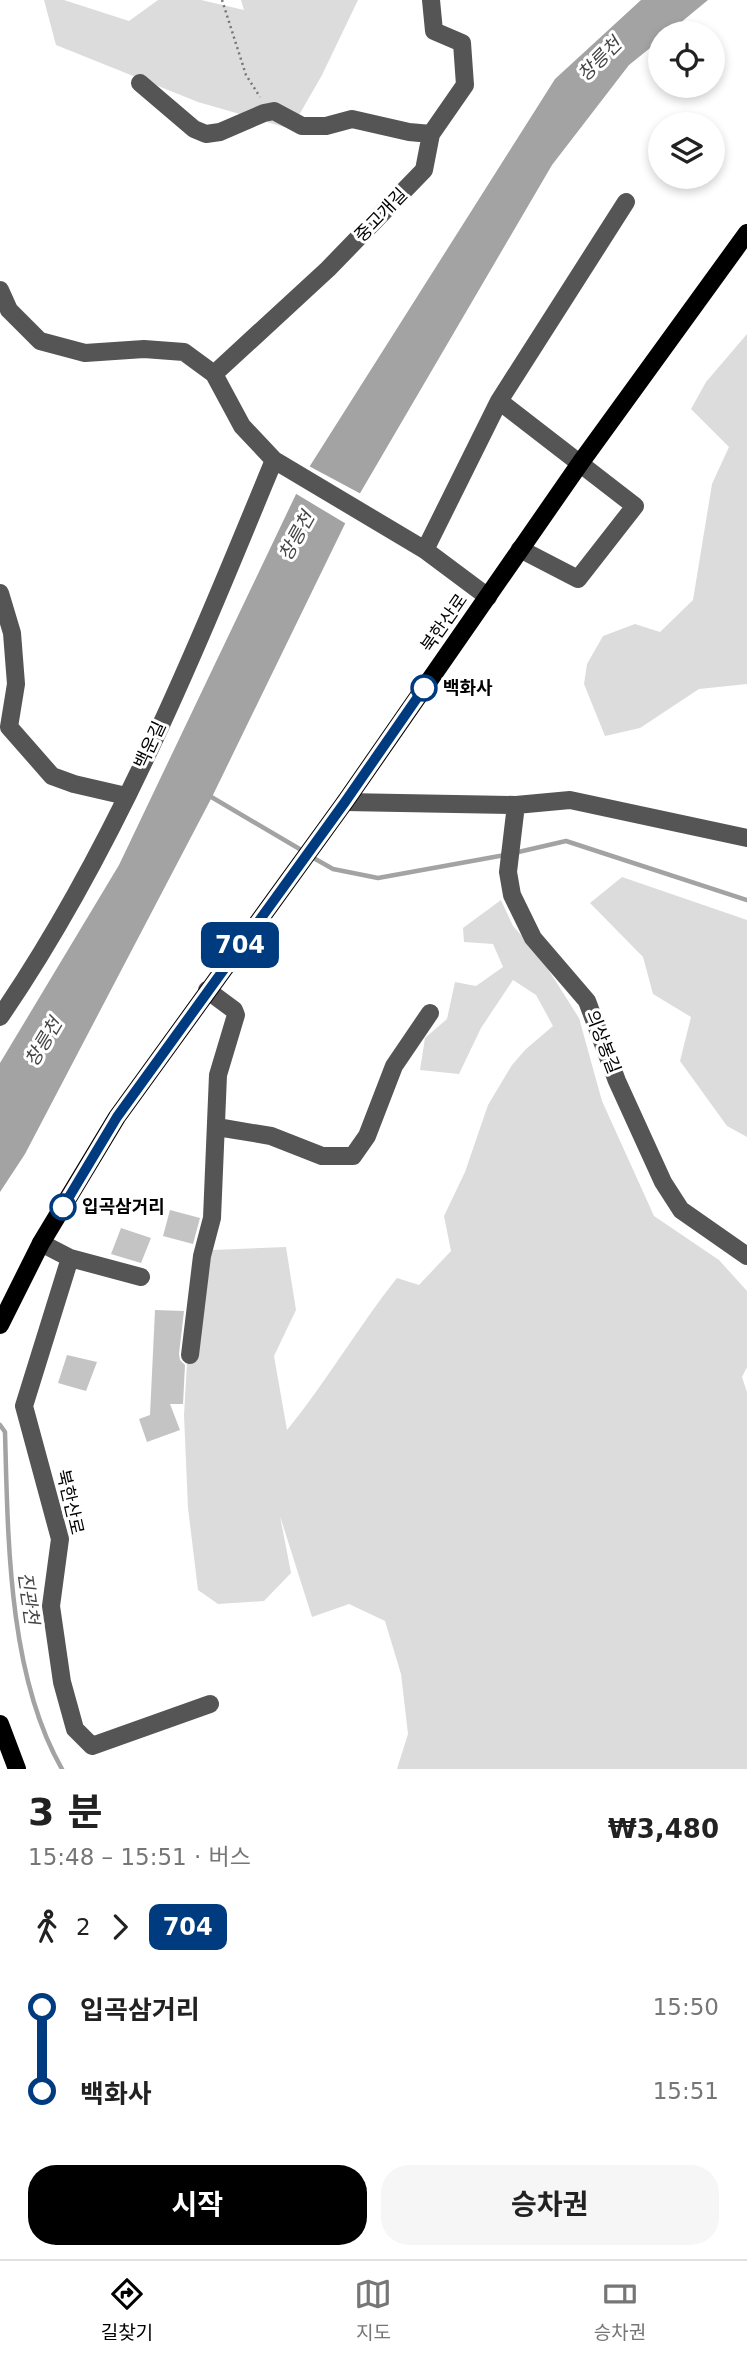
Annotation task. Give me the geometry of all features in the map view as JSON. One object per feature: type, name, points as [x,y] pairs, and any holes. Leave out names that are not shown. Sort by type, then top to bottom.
[{"type":"main road","name":"북한산로","points":[[207,990],[345,802],[581,462],[747,233]]},
{"type":"main road","points":[[0,1325],[41,1242],[117,1117],[207,990]]},
{"type":"main road","points":[[0,1724],[17,1769]]},
{"type":"street","name":"중고개길","points":[[214,374],[328,269],[424,170],[431,134],[465,85],[462,43],[434,31],[431,0]]},
{"type":"street","points":[[141,83],[194,129],[206,134],[220,132],[274,111],[302,126],[326,126],[352,119],[409,132],[431,134]]},
{"type":"street","points":[[425,550],[499,401],[626,202]]},
{"type":"street","points":[[0,290],[4,311],[40,341],[85,353],[144,349],[184,352],[214,374],[242,426],[274,460],[425,550],[488,597]]},
{"type":"street","points":[[499,401],[635,506],[578,579],[520,549]]},
{"type":"street","name":"백운길","points":[[0,1017],[34,968],[127,796],[200,640],[274,460]]},
{"type":"street","points":[[0,593],[12,633],[16,684],[9,727],[52,776],[127,796]]},
{"type":"street","points":[[345,802],[516,805],[570,800],[747,838]]},
{"type":"street","name":"의상봉길","points":[[516,805],[508,872],[512,895],[533,938],[587,1001],[617,1081],[663,1182],[681,1210],[747,1256]]},
{"type":"street","points":[[190,1355],[202,1256],[212,1218],[218,1075],[236,1015],[234,1010],[207,990]]},
{"type":"street","points":[[217,1126],[271,1136],[323,1156],[353,1156],[367,1136],[394,1066],[430,1013]]},
{"type":"street","points":[[41,1242],[70,1258],[141,1277]]},
{"type":"street","name":"북한산로","points":[[70,1258],[24,1406],[60,1539],[51,1606],[61,1682],[75,1728],[92,1746],[211,1704]]},
{"type":"path","points":[[222,0],[228,26],[246,75],[259,97],[274,111]]},
{"type":"shaded area","points":[[44,0],[64,0],[129,21],[158,0],[201,0],[244,10],[241,0],[358,0],[322,75],[291,129],[198,102],[56,45]]},
{"type":"shaded area","points":[[747,334],[747,684],[699,689],[640,728],[605,736],[584,684],[587,664],[603,636],[635,624],[660,632],[693,600],[712,484],[729,447],[691,409],[706,382]]},
{"type":"shaded area","points":[[622,877],[747,920],[747,1137],[727,1126],[680,1061],[691,1017],[653,994],[643,957],[590,903]]},
{"type":"shaded area","points":[[501,900],[513,926],[539,955],[579,1018],[602,1101],[654,1216],[719,1260],[747,1291],[747,1367],[742,1377],[747,1392],[747,1769],[397,1769],[408,1734],[401,1674],[385,1621],[349,1604],[312,1617],[280,1516],[291,1573],[264,1601],[218,1604],[198,1590],[188,1508],[184,1415],[193,1260],[212,1250],[286,1247],[296,1310],[274,1356],[287,1430],[397,1278],[419,1285],[451,1251],[444,1216],[465,1172],[488,1105],[512,1065],[553,1026],[536,995],[513,980],[481,1028],[459,1074],[420,1070],[425,1038],[447,1019],[455,982],[476,986],[503,967],[493,944],[464,942],[463,928]]},
{"type":"water","name":"창릉천","points":[[641,0],[708,0],[683,21],[648,21],[648,50],[629,65],[552,165],[359,495],[212,797],[25,1154],[0,1192],[0,1063],[119,865],[308,469],[555,79]]},
{"type":"pier","points":[[307,465],[363,495],[348,525],[293,492]]},
{"type":"building","points":[[170,1210],[200,1218],[193,1244],[163,1236]]},
{"type":"building","points":[[121,1228],[151,1238],[141,1263],[111,1254]]},
{"type":"building","points":[[155,1310],[184,1311],[179,1354],[185,1365],[183,1404],[170,1404],[180,1430],[147,1442],[139,1419],[150,1415]]},
{"type":"building","points":[[67,1355],[97,1362],[86,1391],[58,1383]]},
{"type":"waterway","points":[[208,795],[303,851]]},
{"type":"waterway","points":[[514,853],[566,841],[747,900]]},
{"type":"waterway","points":[[310,856],[333,869],[378,878],[505,855]]},
{"type":"waterway","name":"진관천","points":[[0,1425],[5,1432],[10,1561],[21,1649],[44,1732],[62,1769]]},
{"type":"bus line","name":"704","points":[[63,1207],[117,1117],[424,688]]},
{"type":"place","name":"백화사","points":[[424,688]]},
{"type":"place","name":"입곡삼거리","points":[[63,1207]]}]
